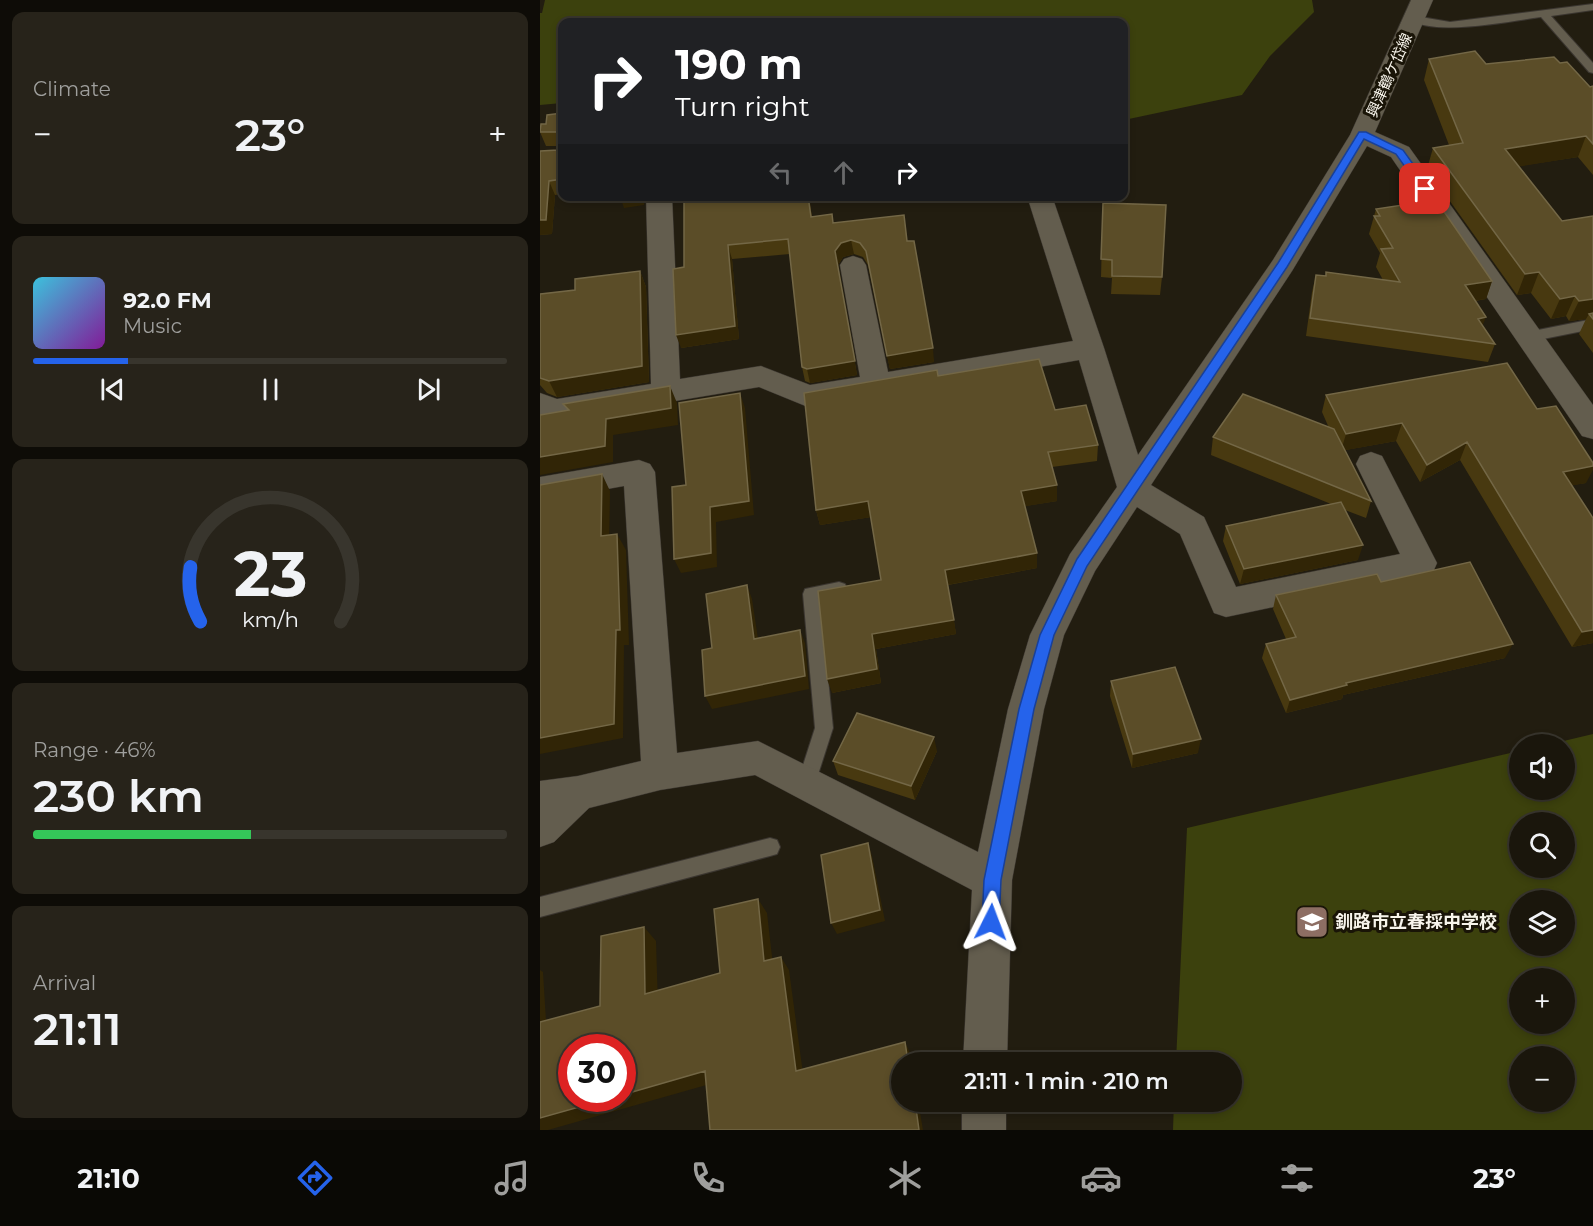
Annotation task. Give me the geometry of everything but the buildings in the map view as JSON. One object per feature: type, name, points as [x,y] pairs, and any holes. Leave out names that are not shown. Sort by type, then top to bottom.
[{"type":"street","name":"興津鶴ケ岱線","points":[[986,1052],[993,880],[1026,709],[1047,635],[1082,563],[1283,265],[1362,135],[1418,9]]},
{"type":"street","points":[[1362,135],[1400,152],[1528,337],[1582,394],[1593,428]]},
{"type":"street","points":[[659,201],[666,393]]},
{"type":"street","points":[[1041,201],[1090,348],[1133,489],[1193,526],[1226,603],[1421,563],[1371,464]]},
{"type":"street","points":[[854,265],[876,385]]},
{"type":"street","points":[[540,404],[555,410],[761,376],[808,396],[1090,348]]},
{"type":"street","points":[[540,489],[639,472],[660,773]]},
{"type":"street","points":[[540,799],[578,793],[660,773],[758,758],[993,880]]},
{"type":"street","points":[[540,829],[578,793]]},
{"type":"street","points":[[984,1112],[984,1130]]},
{"type":"lane","points":[[1418,9],[1450,25],[1593,7]]},
{"type":"lane","points":[[1543,13],[1593,70]]},
{"type":"lane","points":[[1528,337],[1593,324]]},
{"type":"lane","points":[[806,784],[824,728],[811,594],[851,587]]},
{"type":"lane","points":[[540,907],[770,847]]},
{"type":"green space","points":[[545,0],[1312,0],[1314,12],[1270,56],[1242,95],[1128,119],[1128,18],[558,18],[558,103],[540,105],[540,13],[542,13]]},
{"type":"green space","name":"釧路市立春採中学校","points":[[1593,734],[1593,1130],[1173,1130],[1174,1112],[1242,1112],[1242,1052],[1176,1052],[1187,828],[1509,753],[1509,800],[1575,800],[1575,738]]},
{"type":"place","name":"釧路市立春採中学校","points":[[1312,922]]},
{"type":"route","points":[[991,922],[993,880],[1026,709],[1047,635],[1082,563],[1283,265],[1362,135],[1400,152],[1425,189]]}]
